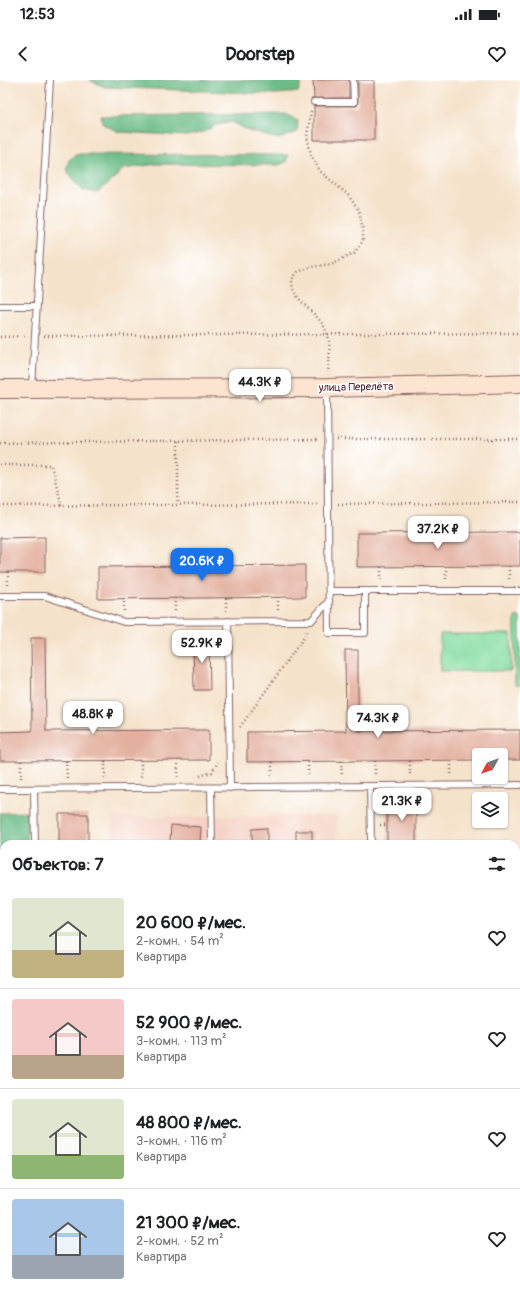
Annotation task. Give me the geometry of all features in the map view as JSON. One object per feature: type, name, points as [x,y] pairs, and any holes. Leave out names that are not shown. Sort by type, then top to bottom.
[{"type":"main road","name":"улица Перелёта","points":[[0,388],[327,388],[520,383]]},
{"type":"lane","points":[[32,388],[50,80]]},
{"type":"lane","points":[[314,102],[354,102],[353,80]]},
{"type":"lane","points":[[0,306],[37,306]]},
{"type":"lane","points":[[327,388],[330,633],[365,632],[365,591]]},
{"type":"lane","points":[[329,591],[520,591]]},
{"type":"lane","points":[[0,596],[45,596],[124,622],[311,621],[329,601]]},
{"type":"lane","points":[[228,622],[230,788]]},
{"type":"lane","points":[[0,789],[520,785]]},
{"type":"lane","points":[[371,840],[373,786]]},
{"type":"lane","points":[[211,788],[212,840]]},
{"type":"lane","points":[[34,789],[35,840]]},
{"type":"path","points":[[314,102],[310,115],[307,136],[311,155],[320,171],[348,195],[359,211],[363,230],[363,241],[354,253],[331,264],[311,267],[298,272],[292,280],[293,288],[302,302],[320,320],[328,334],[330,349],[327,388]]},
{"type":"path","points":[[0,337],[520,333]]},
{"type":"path","points":[[0,443],[328,439],[520,439]]},
{"type":"path","points":[[178,441],[178,505]]},
{"type":"path","points":[[0,465],[51,465],[62,506]]},
{"type":"path","points":[[0,506],[520,502]]},
{"type":"path","points":[[509,566],[510,591]]},
{"type":"path","points":[[198,776],[212,772],[229,743],[305,636],[311,621]]},
{"type":"path","points":[[141,760],[141,788]]},
{"type":"path","points":[[178,760],[178,788]]},
{"type":"path","points":[[21,761],[21,789]]},
{"type":"path","points":[[66,761],[67,789]]},
{"type":"path","points":[[105,761],[105,788]]},
{"type":"path","points":[[342,761],[342,787]]},
{"type":"path","points":[[373,786],[375,761]]},
{"type":"path","points":[[410,761],[410,786]]},
{"type":"path","points":[[272,762],[272,787]]},
{"type":"path","points":[[308,762],[308,787]]},
{"type":"shaded area","points":[[337,816],[337,840],[112,840],[112,817]]},
{"type":"green space","points":[[89,80],[302,80],[298,92],[276,94],[105,87]]},
{"type":"green space","points":[[286,114],[298,120],[297,132],[279,139],[249,131],[232,122],[216,125],[204,132],[187,136],[119,132],[104,125],[101,116]]},
{"type":"green space","points":[[75,154],[288,155],[286,162],[279,165],[156,164],[123,169],[112,181],[97,193],[83,190],[66,170],[69,160]]},
{"type":"green space","points":[[515,617],[520,617],[520,685],[515,685]]},
{"type":"green space","points":[[440,634],[511,634],[511,671],[440,671]]},
{"type":"green space","points":[[27,812],[27,840],[0,840],[0,813]]},
{"type":"building","points":[[313,80],[349,80],[349,98],[314,98]]},
{"type":"building","points":[[358,80],[374,80],[374,140],[314,140],[314,106],[357,106]]},
{"type":"building","points":[[520,532],[520,566],[357,567],[357,533]]},
{"type":"building","points":[[45,537],[45,572],[0,572],[0,538]]},
{"type":"building","points":[[305,565],[305,597],[98,599],[98,567]]},
{"type":"building","points":[[31,638],[45,638],[46,731],[209,730],[209,760],[0,761],[0,732],[32,731]]},
{"type":"building","points":[[193,638],[209,638],[210,690],[194,690]]},
{"type":"building","points":[[345,650],[358,650],[358,731],[520,730],[520,760],[508,760],[508,748],[472,748],[472,760],[247,762],[247,732],[346,731]]},
{"type":"building","points":[[387,801],[416,801],[416,840],[387,840]]},
{"type":"building","points":[[59,814],[88,814],[88,840],[59,840]]},
{"type":"building","points":[[171,825],[201,827],[200,840],[170,840]]},
{"type":"building","points":[[267,828],[267,840],[252,840],[252,829]]},
{"type":"building","points":[[296,831],[312,831],[312,840],[296,840]]}]
